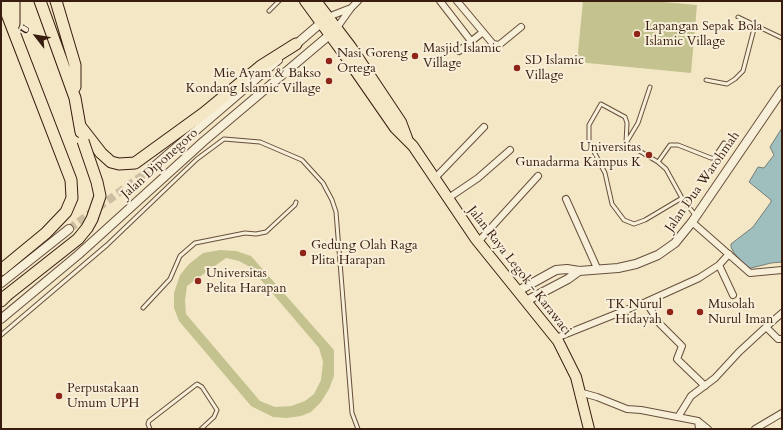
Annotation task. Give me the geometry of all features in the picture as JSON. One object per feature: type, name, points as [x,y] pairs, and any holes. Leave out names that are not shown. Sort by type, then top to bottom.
[{"type":"highway","points":[[1,270],[46,233],[66,212],[72,198],[71,180],[2,1]]},
{"type":"highway","points":[[14,1],[14,31]]},
{"type":"highway","points":[[4,298],[78,238],[87,228],[100,196],[97,182],[83,141],[75,98],[40,1]]},
{"type":"highway","points":[[56,1],[75,65],[75,98]]},
{"type":"highway","points":[[80,126],[111,162],[119,164],[135,163],[204,113],[261,66],[296,44]]},
{"type":"main road","points":[[305,1],[325,20]]},
{"type":"main road","points":[[316,1],[325,20]]},
{"type":"main road","name":"Jalan Raya Legok - Karawaci","points":[[325,20],[372,87],[401,122],[408,139],[435,178],[447,199],[478,242],[556,338],[576,377],[589,429]]},
{"type":"street","points":[[333,32],[358,1]]},
{"type":"street","points":[[440,1],[471,41]]},
{"type":"street","points":[[457,1],[493,44],[499,45],[521,27]]},
{"type":"street","points":[[325,20],[351,8]]},
{"type":"street","name":"Jalan Diponegoro","points":[[151,168],[325,20]]},
{"type":"street","name":"Jalan Diponegoro","points":[[1,319],[78,256],[204,141],[333,32]]},
{"type":"street","points":[[459,51],[483,32]]},
{"type":"street","name":"Jalan Dua Warohmah","points":[[518,291],[556,270],[567,269],[579,271],[597,268],[618,268],[636,264],[658,255],[675,243],[694,219],[782,90]]},
{"type":"street","points":[[435,178],[484,127]]},
{"type":"street","points":[[447,199],[485,173],[510,150]]},
{"type":"street","points":[[478,242],[538,176]]},
{"type":"street","points":[[566,199],[597,268]]},
{"type":"street","points":[[694,219],[750,273],[782,270]]},
{"type":"street","points":[[1,283],[70,229]]},
{"type":"street","points":[[556,338],[646,302],[699,278],[719,265],[729,254]]},
{"type":"street","points":[[719,265],[733,295]]},
{"type":"street","name":"Jalan Dua Warohmah","points":[[526,300],[568,279],[579,271]]},
{"type":"street","points":[[646,302],[660,324],[682,346],[677,359],[705,386]]},
{"type":"street","points":[[678,417],[691,396],[715,378],[739,352],[782,313]]},
{"type":"street","points":[[766,327],[778,339],[782,339]]},
{"type":"street","points":[[579,392],[627,409],[698,421],[708,429]]},
{"type":"street","points":[[755,429],[782,413]]},
{"type":"street","points":[[698,421],[699,429]]},
{"type":"lane","points":[[269,11],[278,1]]},
{"type":"lane","points":[[738,17],[782,38]]},
{"type":"lane","points":[[706,80],[728,84],[743,71],[755,25]]},
{"type":"lane","points":[[626,142],[641,116],[650,87]]},
{"type":"lane","points":[[626,142],[627,123],[624,117],[601,104],[589,125],[589,142],[605,173],[612,204],[624,220],[634,224],[645,220],[682,198]]},
{"type":"lane","points":[[1,335],[84,265],[197,159],[224,139],[260,142],[302,160],[323,183],[332,200],[336,212],[352,413],[358,429]]},
{"type":"lane","points":[[626,142],[658,162],[666,169],[694,219]]},
{"type":"lane","points":[[658,162],[670,145],[678,145],[714,158],[724,143]]},
{"type":"lane","points":[[142,308],[170,279],[180,256],[196,243],[245,233],[256,234],[266,232],[295,205],[296,202]]},
{"type":"lane","points":[[150,429],[148,424],[150,421],[197,384],[202,387],[217,410],[214,417],[201,429]]},
{"type":"shaded area","name":"Lapangan Sepak Bola Islamic Village","points":[[583,1],[652,1],[697,5],[691,73],[577,62]]},
{"type":"shaded area","points":[[220,250],[236,251],[251,256],[334,350],[334,376],[329,389],[321,402],[311,412],[301,416],[287,418],[273,417],[251,406],[179,321],[174,308],[174,293],[180,275],[189,264],[203,253]],"holes":[[[226,258],[239,261],[250,267],[319,348],[323,362],[321,380],[314,394],[305,401],[291,406],[275,407],[260,401],[186,314],[185,301],[187,286]]]},
{"type":"water","points":[[782,128],[782,262],[751,268],[746,266],[734,253],[731,244],[753,227],[771,202],[771,200],[749,182],[758,167],[764,168],[774,155],[770,147]]},
{"type":"tunnel","points":[[69,229],[151,169]]},
{"type":"place","name":"Lapangan Sepak Bola Islamic Village","points":[[637,34]]},
{"type":"place","name":"Masjid Islamic Village","points":[[415,56]]},
{"type":"place","name":"Nasi Goreng Ortega","points":[[329,61]]},
{"type":"place","name":"SD Islamic Village","points":[[517,68]]},
{"type":"place","name":"Mie Ayam & Bakso Kondang Islamic Village","points":[[329,81]]},
{"type":"place","name":"Universitas Gunadarma Kampus K","points":[[649,155]]},
{"type":"place","name":"Gedung Olah Raga Plita Harapan","points":[[303,253]]},
{"type":"place","name":"Universitas Pelita Harapan","points":[[198,281]]},
{"type":"place","name":"TK Nurul Hidayah","points":[[670,312]]},
{"type":"place","name":"Musolah Nurul Iman","points":[[700,312]]},
{"type":"place","name":"Perpustakaan Umum UPH","points":[[59,396]]}]
